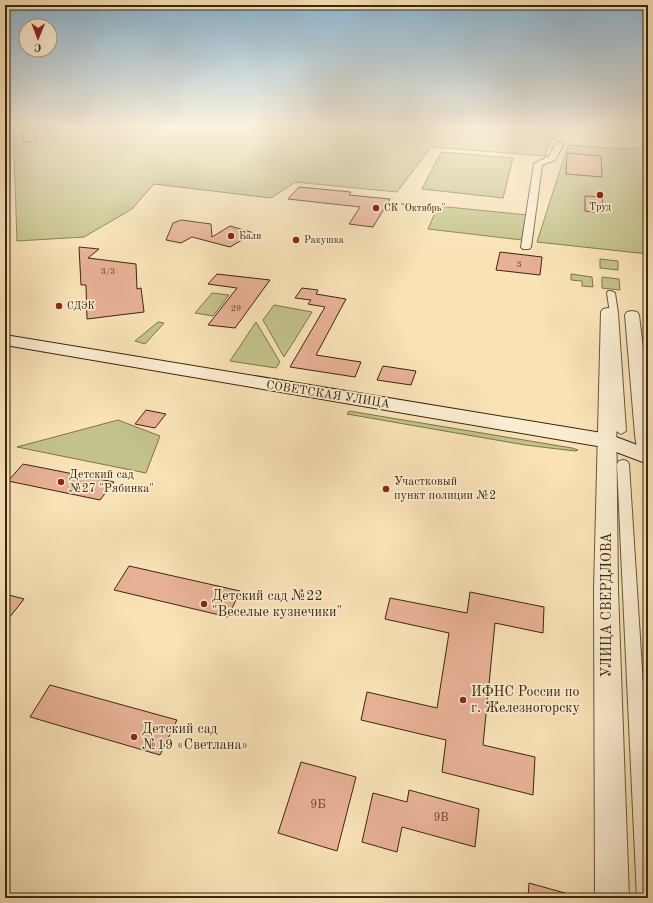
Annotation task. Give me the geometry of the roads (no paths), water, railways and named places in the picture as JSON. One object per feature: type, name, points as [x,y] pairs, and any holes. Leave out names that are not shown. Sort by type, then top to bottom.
[{"type":"main road","name":"СОВЕТСКАЯ УЛИЦА","points":[[9,346],[615,446],[648,456]]},
{"type":"street","points":[[526,247],[537,168]]},
{"type":"street","name":"УЛИЦА СВЕРДЛОВА","points":[[609,302],[606,428],[615,446],[606,589],[612,898]]},
{"type":"street","points":[[632,315],[644,435],[648,456]]},
{"type":"street","points":[[615,446],[647,898]]},
{"type":"place","name":"Труд","points":[[600,195]]},
{"type":"place","name":"СК \"Октябрь\"","points":[[376,208]]},
{"type":"place","name":"Бали","points":[[231,236]]},
{"type":"place","name":"Ракушка","points":[[296,240]]},
{"type":"place","name":"СДЭК","points":[[59,306]]},
{"type":"place","name":"Детский сад №27 \"Рябинка\"","points":[[61,482]]},
{"type":"place","name":"Участковый пункт полиции №2","points":[[386,489]]},
{"type":"place","name":"Детский сад №22 \"Веселые кузнечики\"","points":[[204,604]]},
{"type":"place","name":"ИФНС России по г. Железногорску","points":[[463,700]]},
{"type":"place","name":"Детский сад №19 «Светлана»","points":[[134,737]]}]
